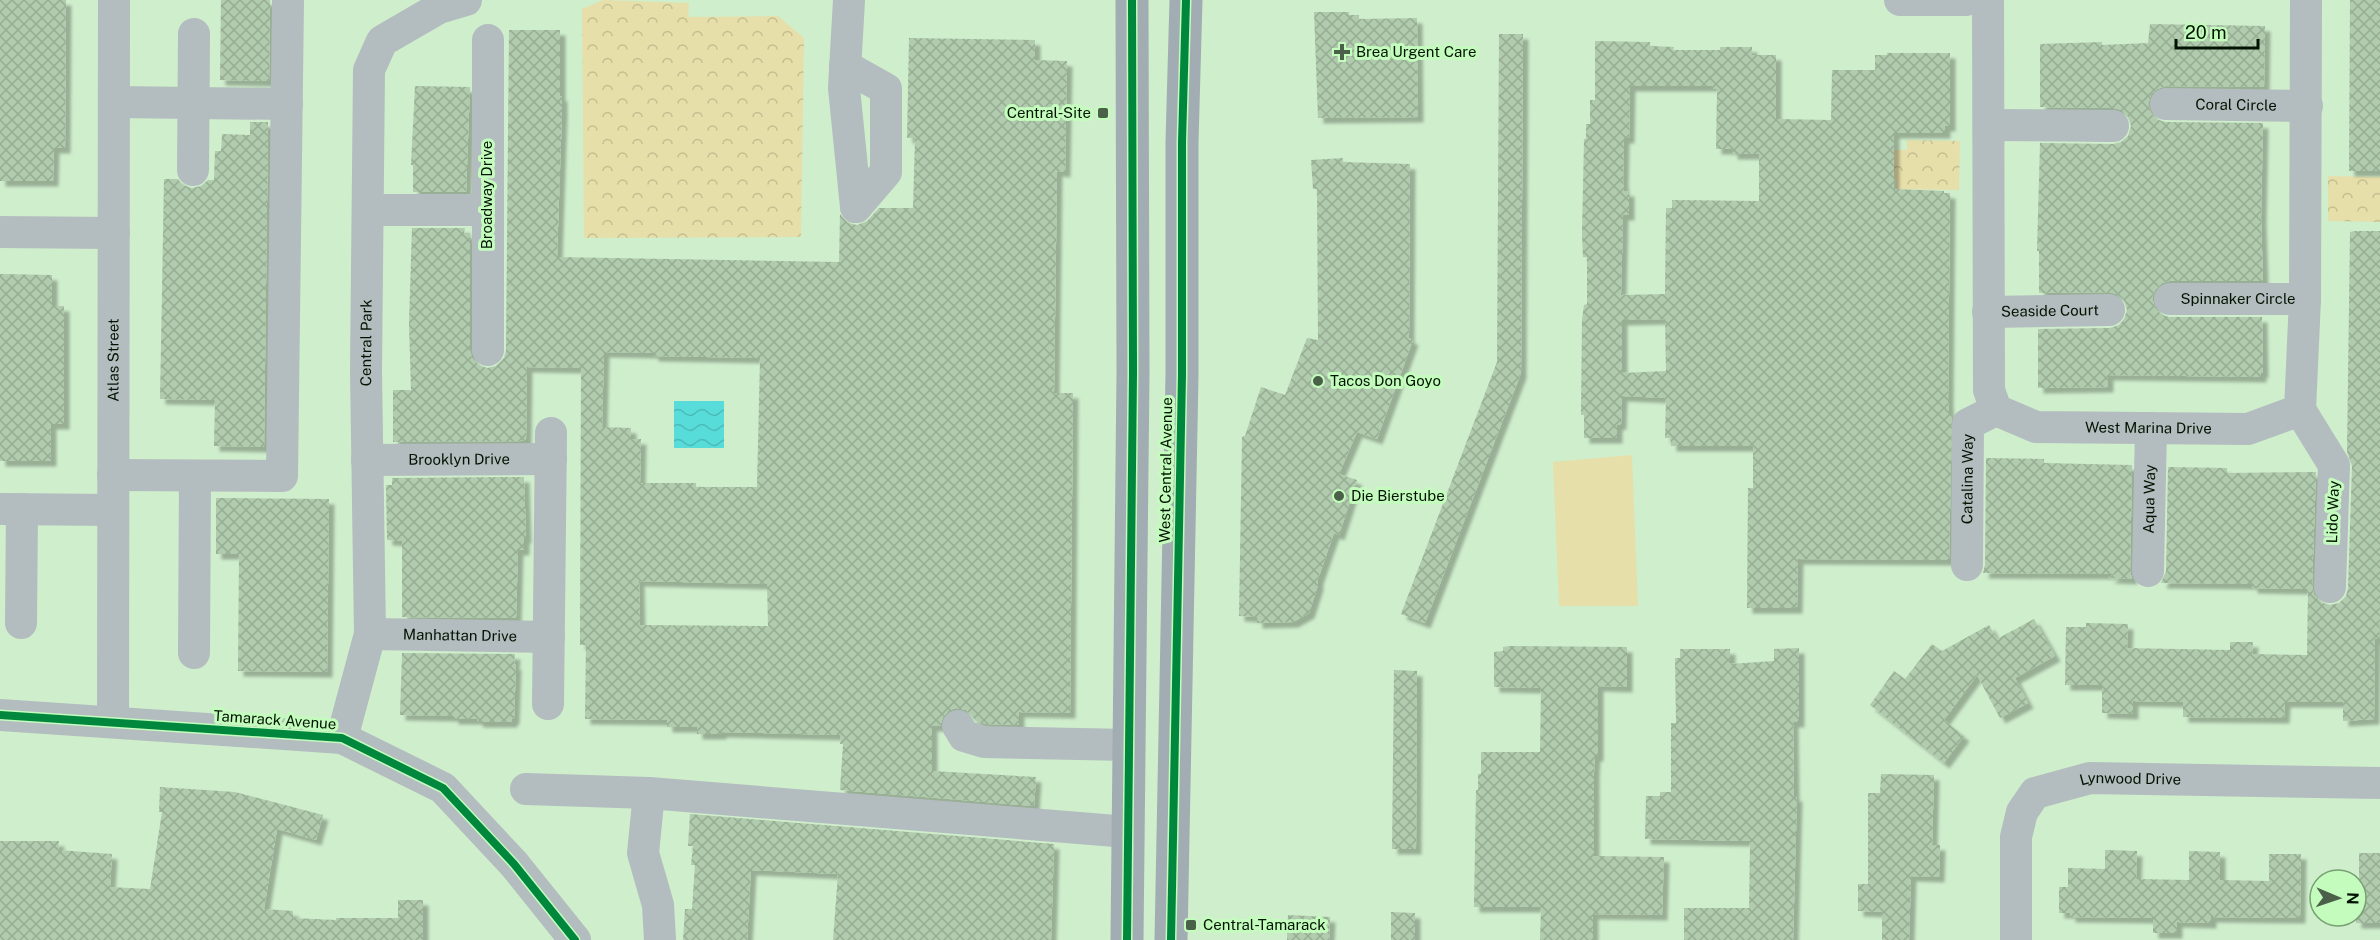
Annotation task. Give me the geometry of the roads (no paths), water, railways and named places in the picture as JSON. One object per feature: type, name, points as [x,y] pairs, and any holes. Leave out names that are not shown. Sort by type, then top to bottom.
[{"type":"main road","points":[[1127,940],[1133,374],[1132,0]]},
{"type":"main road","name":"West Central Avenue","points":[[1171,940],[1182,375],[1182,142],[1186,0]]},
{"type":"street","name":"Atlas Street","points":[[113,723],[114,0]]},
{"type":"street","points":[[113,475],[282,476],[288,0]]},
{"type":"street","points":[[845,66],[886,90],[886,172],[856,207],[844,88],[845,66],[849,0]]},
{"type":"street","points":[[1900,0],[1966,0]]},
{"type":"street","points":[[1988,0],[1989,390],[1996,410]]},
{"type":"street","points":[[2300,410],[2305,299],[2306,0]]},
{"type":"street","name":"Central Park","points":[[342,738],[370,634],[369,70],[382,41],[448,3]]},
{"type":"street","points":[[193,170],[194,34]]},
{"type":"street","name":"Broadway Drive","points":[[488,40],[488,350]]},
{"type":"street","points":[[114,102],[287,104]]},
{"type":"street","name":"Coral Circle","points":[[2166,104],[2307,106]]},
{"type":"street","points":[[1990,125],[2114,126]]},
{"type":"street","points":[[368,210],[487,210]]},
{"type":"street","points":[[0,232],[114,233]]},
{"type":"street","name":"Spinnaker Circle","points":[[2170,299],[2305,299]]},
{"type":"street","name":"Seaside Court","points":[[1988,312],[2109,310]]},
{"type":"street","name":"West Marina Drive","points":[[1996,410],[2036,428],[2248,429],[2300,410]]},
{"type":"street","name":"Catalina Way","points":[[1966,565],[1968,424],[1996,410]]},
{"type":"street","name":"Lido Way","points":[[2300,410],[2334,465],[2330,587]]},
{"type":"street","name":"Aqua Way","points":[[2148,571],[2151,428]]},
{"type":"street","name":"Brooklyn Drive","points":[[368,460],[551,446],[549,637]]},
{"type":"street","points":[[194,653],[195,476]]},
{"type":"street","points":[[21,623],[11,509],[113,510]]},
{"type":"street","name":"Manhattan Drive","points":[[370,634],[549,637]]},
{"type":"street","points":[[548,704],[549,637]]},
{"type":"street","name":"Tamarack Avenue","points":[[0,716],[342,738],[443,788],[514,864],[575,940]]},
{"type":"street","points":[[958,726],[964,736],[984,742],[1129,745]]},
{"type":"street","name":"Lynwood Drive","points":[[2016,940],[2016,837],[2022,812],[2035,793],[2090,778],[2380,783]]},
{"type":"street","points":[[526,789],[649,793],[1128,832]]},
{"type":"street","points":[[649,793],[643,853],[658,905],[660,940]]},
{"type":"water","points":[[674,401],[724,401],[724,448],[674,448]]},
{"type":"place","name":"Brea Urgent Care","points":[[1342,52]]},
{"type":"place","name":"Central-Site","points":[[1103,113]]},
{"type":"place","name":"Tacos Don Goyo","points":[[1318,381]]},
{"type":"place","name":"Die Bierstube","points":[[1339,496]]},
{"type":"place","name":"Central-Tamarack","points":[[1191,925]]}]
